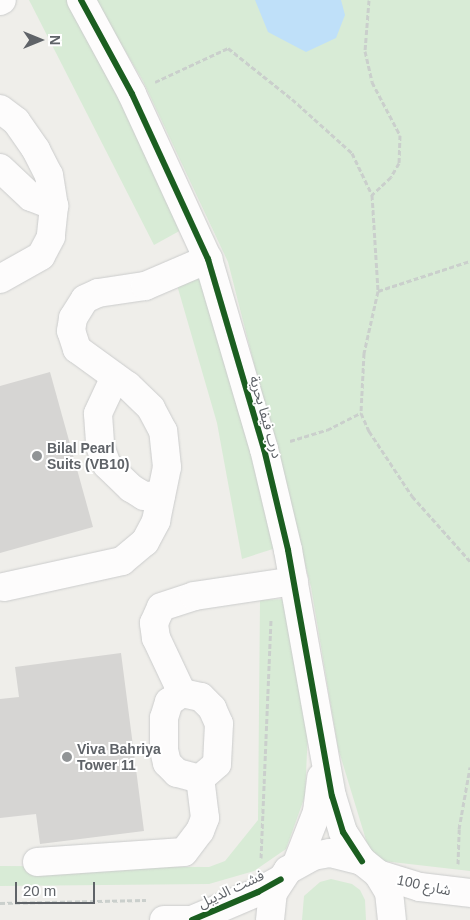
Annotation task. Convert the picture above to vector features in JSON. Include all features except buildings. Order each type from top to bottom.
[{"type":"street","name":"درب فيفا بحرية","points":[[81,0],[132,94],[208,259],[264,449],[281,582],[323,751],[332,796],[343,832],[389,892],[392,920]]},
{"type":"street","points":[[0,109],[16,121],[36,150],[49,175],[54,206],[51,237],[41,256],[0,279]]},
{"type":"street","points":[[0,168],[31,197],[54,206]]},
{"type":"street","points":[[4,587],[122,561],[145,542],[156,521],[167,467],[163,431],[151,408],[128,386],[114,378],[77,349],[71,331],[77,307],[84,299],[98,292],[145,286],[208,259]]},
{"type":"street","points":[[114,378],[98,414],[100,446],[107,465],[131,488],[144,496],[160,495]]},
{"type":"street","points":[[182,693],[156,638],[154,623],[161,607],[194,596],[281,582]]},
{"type":"street","points":[[182,693],[201,697],[212,708],[219,724],[217,764],[200,779],[176,773],[167,763],[164,750],[164,718],[169,702],[182,693]]},
{"type":"street","name":"درب فيفا بحرية","points":[[270,920],[273,893],[289,871],[317,812],[323,751]]},
{"type":"street","points":[[36,862],[184,852],[200,831],[205,818],[200,779]]},
{"type":"street","name":"شارع 100","points":[[289,871],[330,853],[420,887],[463,892]]},
{"type":"street","name":"فشت الديبل","points":[[158,910],[192,920],[258,892],[289,871]]},
{"type":"path","points":[[369,0],[365,51],[372,82],[400,135],[399,163],[391,177],[372,195]]},
{"type":"path","points":[[132,94],[192,62],[228,48],[292,99],[352,153],[372,195],[378,291],[364,353],[361,413],[369,431],[412,496],[470,561]]},
{"type":"path","points":[[378,291],[470,261]]},
{"type":"path","points":[[264,449],[327,430],[361,413]]},
{"type":"path","points":[[257,863],[262,856],[272,609],[281,582]]},
{"type":"path","points":[[463,892],[459,830],[470,767]]},
{"type":"path","points":[[0,902],[158,910]]},
{"type":"green space","points":[[29,0],[69,0],[183,229],[154,245]]},
{"type":"green space","points":[[95,0],[470,0],[470,871],[383,861],[370,853],[338,748],[311,587],[228,262],[143,81]]},
{"type":"green space","points":[[206,273],[276,548],[242,559],[217,423],[177,285]]},
{"type":"green space","points":[[289,599],[308,730],[305,796],[286,849],[254,871],[209,884],[0,886],[0,866],[209,867],[225,861],[258,820],[260,600]]},
{"type":"green space","points":[[331,879],[352,884],[360,890],[365,900],[366,920],[302,920],[304,896],[320,882]]},
{"type":"water","points":[[255,0],[341,0],[345,15],[336,38],[306,52],[268,32]]},
{"type":"cycle path","points":[[81,0],[132,94],[208,259],[264,449],[288,550],[332,796],[343,832],[362,861]]},
{"type":"cycle path","points":[[192,920],[258,892],[281,879]]},
{"type":"place","name":"Bilal Pearl Suits (VB10)","points":[[37,456]]},
{"type":"place","name":"Viva Bahriya Tower 11","points":[[67,757]]}]
